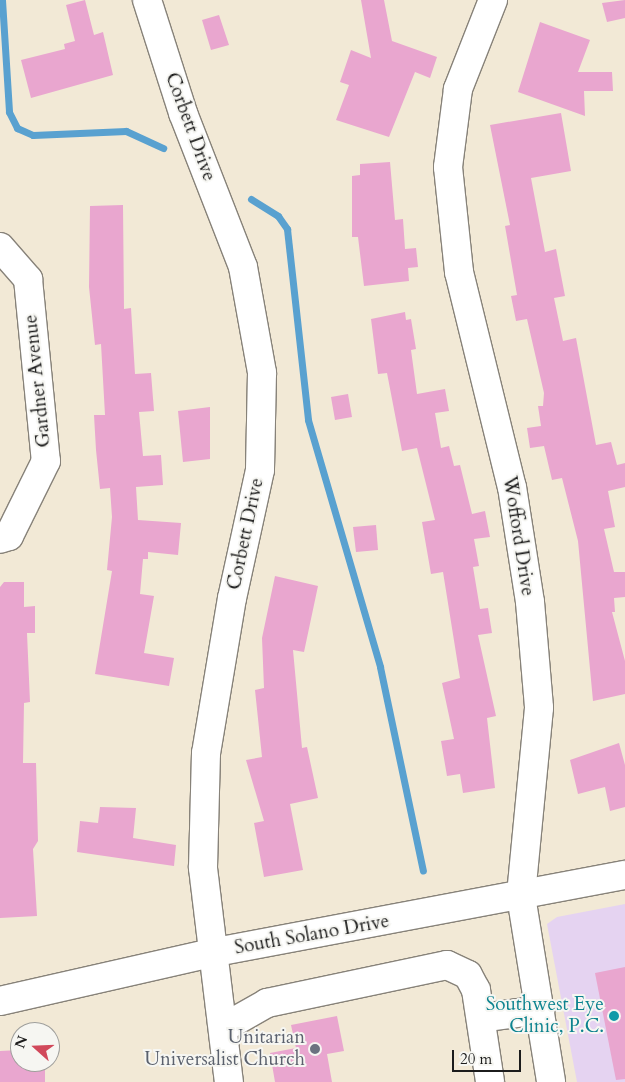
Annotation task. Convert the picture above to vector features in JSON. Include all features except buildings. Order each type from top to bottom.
[{"type":"street","name":"Corbett Drive","points":[[147,0],[183,113],[243,267],[262,374],[260,470],[232,598],[206,753],[203,868],[211,953],[223,1028],[229,1082]]},
{"type":"street","name":"Wofford Drive","points":[[493,0],[458,89],[448,167],[458,272],[512,487],[530,602],[539,708],[521,896],[551,1082]]},
{"type":"street","name":"Gardner Avenue","points":[[0,247],[28,279],[46,462],[10,536],[0,539]]},
{"type":"street","name":"South Solano Drive","points":[[0,1001],[211,953],[625,875]]},
{"type":"street","points":[[223,1028],[267,1003],[447,966],[468,975],[480,1018],[490,1082]]},
{"type":"street","points":[[480,1018],[540,1010]]},
{"type":"shaded area","points":[[625,904],[625,1082],[577,1082],[547,924],[557,917]]},
{"type":"waterway","points":[[2,0],[9,112],[17,128],[33,135],[126,131],[163,148]]},
{"type":"waterway","points":[[251,199],[278,216],[287,229],[308,420],[380,667],[423,871]]},
{"type":"place","name":"Southwest Eye Clinic, P.C.","points":[[614,1016]]},
{"type":"place","name":"Unitarian Universalist Church","points":[[315,1049]]}]
